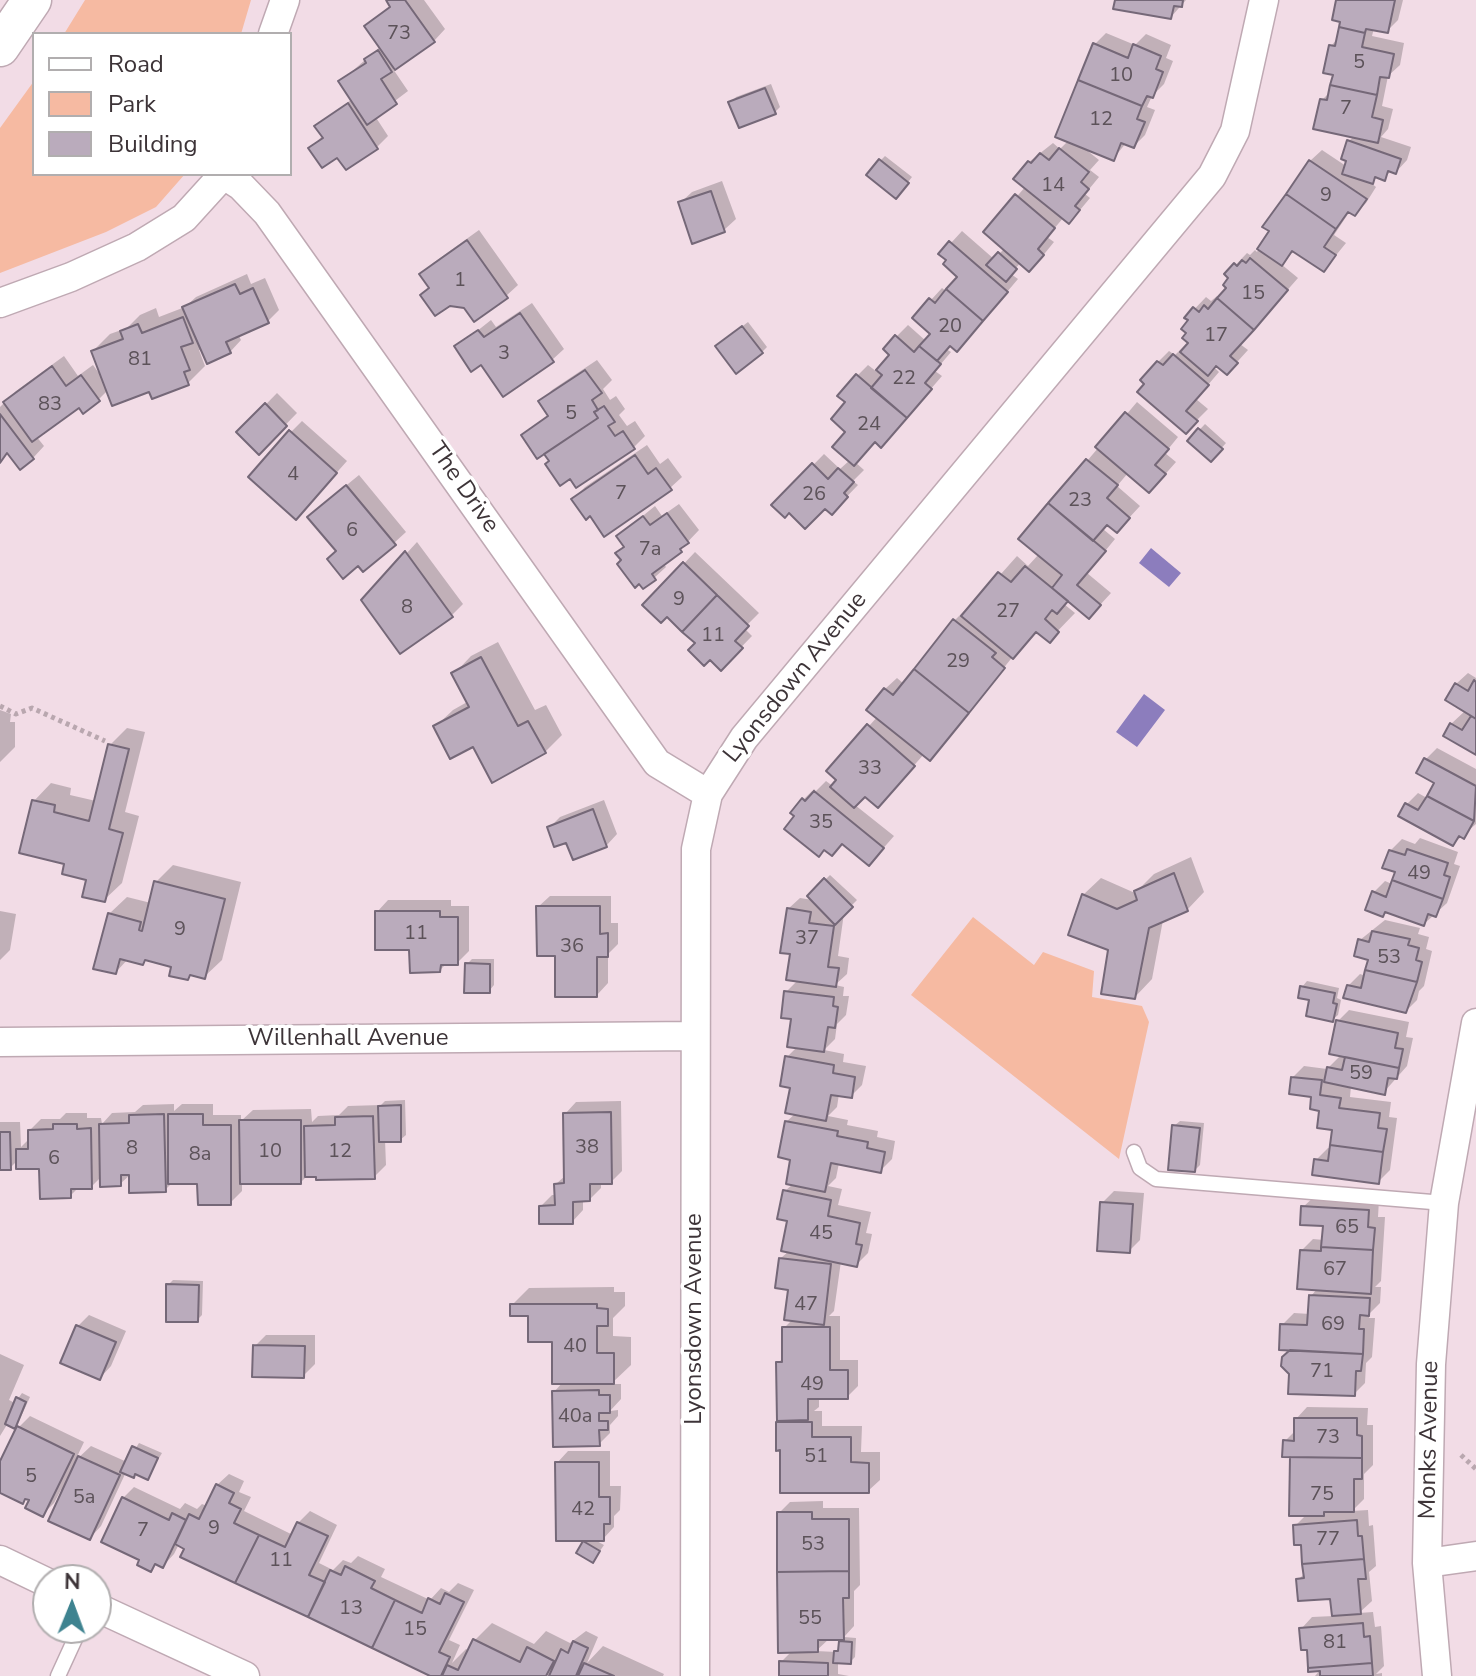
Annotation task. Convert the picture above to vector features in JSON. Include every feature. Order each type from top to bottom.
[{"type":"main road","points":[[0,47],[32,0]]},
{"type":"street","points":[[274,32],[285,0]]},
{"type":"street","name":"Lyonsdown Avenue","points":[[695,1676],[696,849],[708,794],[744,738],[1212,176],[1235,131],[1264,0]]},
{"type":"street","points":[[0,303],[71,277],[137,247],[184,218],[222,176]]},
{"type":"street","name":"The Drive","points":[[227,176],[267,213],[657,763],[708,794]]},
{"type":"street","name":"Monks Avenue","points":[[1437,1676],[1427,1563],[1431,1364],[1444,1203],[1476,1023]]},
{"type":"street","name":"Willenhall Avenue","points":[[0,1042],[695,1036]]},
{"type":"street","points":[[1427,1563],[1476,1556]]},
{"type":"street","points":[[0,1560],[32,1575]]},
{"type":"street","points":[[112,1614],[245,1676]]},
{"type":"lane","points":[[1134,1152],[1140,1168],[1156,1179],[1444,1203]]},
{"type":"lane","points":[[58,1676],[73,1644]]},
{"type":"path","points":[[0,706],[16,714],[32,708],[105,741]]},
{"type":"green space","points":[[85,0],[251,0],[242,32],[65,32]]},
{"type":"green space","points":[[32,84],[32,176],[183,176],[156,207],[106,232],[0,273],[0,128]]},
{"type":"green space","points":[[973,917],[1034,965],[1043,952],[1094,971],[1092,997],[1142,1006],[1149,1022],[1119,1159],[911,995]]},
{"type":"shaded area","points":[[1151,548],[1181,573],[1169,587],[1139,563]]},
{"type":"shaded area","points":[[1144,694],[1165,710],[1137,747],[1116,732]]},
{"type":"building","points":[[386,0],[405,0],[435,42],[395,70],[364,26],[390,7]]},
{"type":"building","points":[[1115,0],[1183,0],[1182,7],[1174,6],[1171,19],[1113,9]]},
{"type":"building","points":[[1336,0],[1395,0],[1388,33],[1366,29],[1365,33],[1339,27],[1340,22],[1332,20]]},
{"type":"building","points":[[1339,27],[1365,33],[1362,47],[1394,54],[1389,78],[1380,77],[1377,95],[1330,85],[1333,75],[1323,73],[1329,45],[1335,46]]},
{"type":"building","points":[[1093,43],[1128,58],[1133,44],[1161,56],[1156,69],[1163,72],[1153,98],[1147,96],[1142,106],[1078,80]]},
{"type":"building","points":[[378,50],[392,72],[381,79],[397,104],[367,125],[338,81],[366,63],[364,59]]},
{"type":"building","points":[[1078,80],[1142,106],[1137,119],[1145,122],[1134,148],[1121,143],[1114,161],[1055,137]]},
{"type":"building","points":[[1330,85],[1377,95],[1372,117],[1383,120],[1378,143],[1313,129],[1320,99],[1327,100]]},
{"type":"building","points":[[765,88],[776,114],[739,128],[728,102]]},
{"type":"building","points":[[348,103],[378,149],[346,170],[337,158],[322,168],[308,148],[323,138],[314,126]]},
{"type":"building","points":[[1347,140],[1401,159],[1396,174],[1388,171],[1385,181],[1375,177],[1373,184],[1342,174],[1346,161],[1341,159]]},
{"type":"building","points":[[1059,148],[1089,172],[1081,182],[1089,189],[1075,206],[1080,210],[1069,224],[1013,179],[1028,161],[1031,163],[1040,153],[1049,160]]},
{"type":"building","points":[[879,159],[909,183],[896,199],[866,175]]},
{"type":"building","points":[[1309,160],[1367,199],[1355,216],[1348,212],[1336,229],[1286,194]]},
{"type":"building","points":[[711,191],[725,232],[692,244],[678,202]]},
{"type":"building","points":[[1015,194],[1055,228],[1038,249],[1044,255],[1029,272],[983,232]]},
{"type":"building","points":[[1286,194],[1336,229],[1324,247],[1336,255],[1324,272],[1292,251],[1282,266],[1257,249],[1269,231],[1262,227]]},
{"type":"building","points":[[467,240],[508,298],[474,322],[464,308],[450,306],[435,316],[420,295],[429,288],[419,274]]},
{"type":"building","points":[[949,241],[1008,292],[983,321],[946,289],[957,277],[943,264],[946,260],[938,254]]},
{"type":"building","points":[[998,252],[1017,269],[1006,282],[986,265]]},
{"type":"building","points":[[1250,258],[1288,290],[1254,330],[1217,298],[1226,288],[1223,285],[1228,278],[1224,274],[1234,263],[1237,266],[1242,260],[1246,263]]},
{"type":"building","points":[[235,284],[240,294],[253,288],[269,323],[226,342],[231,353],[207,364],[182,307]]},
{"type":"building","points":[[946,289],[983,321],[957,352],[950,346],[937,361],[919,346],[930,334],[912,318],[929,298],[935,303]]},
{"type":"building","points":[[1217,298],[1254,330],[1230,356],[1238,363],[1227,375],[1216,366],[1208,376],[1180,352],[1188,343],[1182,338],[1186,333],[1181,329],[1188,320],[1184,318],[1193,307],[1199,312],[1204,305],[1208,309]]},
{"type":"building","points":[[520,313],[554,362],[503,397],[481,365],[471,372],[454,346],[478,330],[484,337]]},
{"type":"building","points":[[183,317],[193,343],[181,347],[190,370],[184,372],[189,385],[152,399],[149,392],[112,406],[91,351],[123,339],[120,331],[138,324],[142,333]]},
{"type":"building","points":[[742,326],[763,353],[736,374],[715,346]]},
{"type":"building","points":[[895,335],[914,352],[919,346],[941,364],[925,383],[932,389],[907,418],[871,388],[882,375],[876,370],[889,355],[883,349]]},
{"type":"building","points":[[1173,354],[1209,385],[1186,411],[1198,421],[1186,434],[1137,392],[1144,384],[1140,380],[1157,361],[1163,365]]},
{"type":"building","points":[[52,366],[66,386],[81,375],[100,401],[83,414],[79,408],[32,442],[3,402]]},
{"type":"building","points":[[585,370],[602,393],[592,400],[598,410],[594,412],[598,418],[537,459],[521,435],[548,416],[538,401]]},
{"type":"building","points":[[856,374],[907,418],[881,448],[875,442],[854,466],[832,447],[845,432],[831,419],[845,402],[837,396]]},
{"type":"building","points":[[265,403],[287,426],[259,455],[236,432]]},
{"type":"building","points":[[604,406],[615,422],[608,426],[615,436],[623,431],[635,449],[576,488],[570,479],[560,486],[545,464],[549,461],[544,454],[598,418],[594,412]]},
{"type":"building","points":[[1125,412],[1169,449],[1155,465],[1166,474],[1149,493],[1095,447]]},
{"type":"building","points":[[0,414],[34,459],[20,470],[7,453],[0,463]]},
{"type":"building","points":[[1198,428],[1223,449],[1211,462],[1187,441]]},
{"type":"building","points":[[289,430],[337,473],[296,520],[248,477]]},
{"type":"building","points":[[635,455],[648,474],[656,468],[672,490],[604,537],[590,516],[586,520],[571,499]]},
{"type":"building","points":[[1086,459],[1118,485],[1107,498],[1130,518],[1117,533],[1107,525],[1093,541],[1048,503]]},
{"type":"building","points":[[812,463],[828,479],[838,468],[854,482],[844,493],[848,497],[832,515],[825,509],[805,529],[789,513],[785,518],[771,505]]},
{"type":"building","points":[[346,485],[396,545],[363,572],[358,566],[343,579],[327,559],[336,551],[307,517]]},
{"type":"building","points":[[1048,503],[1106,551],[1077,585],[1101,605],[1089,619],[1052,588],[1062,575],[1018,539]]},
{"type":"building","points":[[667,513],[689,543],[680,549],[682,552],[652,574],[656,580],[643,589],[639,584],[635,588],[617,564],[621,560],[615,553],[624,547],[616,536],[643,516],[650,525]]},
{"type":"building","points":[[405,551],[453,617],[400,654],[361,600]]},
{"type":"building","points":[[683,562],[717,595],[682,632],[667,617],[661,623],[642,605]]},
{"type":"building","points":[[1025,566],[1068,601],[1057,614],[1052,610],[1045,619],[1059,632],[1050,643],[1036,632],[1013,659],[961,616],[998,572],[1011,582]]},
{"type":"building","points":[[717,595],[749,626],[735,641],[743,648],[721,671],[710,660],[704,666],[688,650],[695,643],[682,632]]},
{"type":"building","points":[[953,619],[996,653],[992,657],[1005,668],[969,713],[914,669]]},
{"type":"building","points":[[481,657],[518,726],[528,721],[546,753],[492,783],[473,747],[450,759],[433,726],[469,707],[451,673]]},
{"type":"building","points":[[914,669],[969,713],[930,761],[866,710],[884,688],[893,695]]},
{"type":"building","points":[[1474,680],[1476,719],[1445,700],[1455,683],[1468,691]]},
{"type":"building","points":[[1471,716],[1476,719],[1476,755],[1443,736],[1450,723],[1462,730]]},
{"type":"building","points":[[867,724],[915,766],[878,808],[865,797],[854,808],[830,787],[836,780],[826,771]]},
{"type":"building","points":[[108,744],[129,749],[109,829],[123,833],[105,902],[82,897],[86,880],[62,874],[64,864],[19,853],[32,800],[55,805],[54,812],[89,821]]},
{"type":"building","points":[[1424,758],[1476,786],[1474,821],[1427,796],[1434,783],[1416,773]]},
{"type":"building","points":[[814,791],[884,848],[869,866],[842,844],[832,856],[824,850],[819,857],[784,829],[794,816],[790,813],[802,798],[805,801]]},
{"type":"building","points":[[1427,796],[1474,821],[1464,839],[1459,836],[1453,846],[1398,816],[1405,803],[1418,810]]},
{"type":"building","points":[[593,809],[607,847],[573,860],[566,843],[554,847],[547,827]]},
{"type":"building","points":[[1407,849],[1448,863],[1444,875],[1450,877],[1443,899],[1392,880],[1395,872],[1382,868],[1389,850],[1405,855]]},
{"type":"building","points":[[1174,873],[1188,911],[1149,928],[1135,999],[1101,994],[1108,950],[1068,935],[1082,894],[1117,909],[1137,900],[1134,891]]},
{"type":"building","points":[[824,878],[853,907],[835,925],[807,896]]},
{"type":"building","points":[[1392,880],[1443,899],[1436,917],[1428,914],[1424,926],[1385,912],[1383,917],[1365,910],[1372,891],[1386,897]]},
{"type":"building","points":[[154,881],[225,899],[205,979],[190,975],[188,980],[169,976],[171,967],[145,960],[143,965],[120,959],[116,974],[93,969],[108,913],[141,922],[139,930],[142,931]]},
{"type":"building","points":[[536,906],[600,906],[600,934],[608,933],[608,957],[597,957],[597,997],[555,997],[555,956],[537,956]]},
{"type":"building","points":[[787,908],[811,912],[809,923],[834,926],[828,967],[839,968],[836,987],[786,980],[790,954],[780,953]]},
{"type":"building","points":[[375,911],[440,911],[440,917],[458,917],[458,965],[441,965],[440,972],[410,973],[409,950],[375,950]]},
{"type":"building","points":[[1372,931],[1410,939],[1408,945],[1419,948],[1416,960],[1422,962],[1417,982],[1365,970],[1368,960],[1354,956],[1358,939],[1369,942]]},
{"type":"building","points":[[465,963],[490,964],[490,993],[464,993]]},
{"type":"building","points":[[1365,970],[1417,982],[1406,1013],[1343,998],[1347,985],[1361,988]]},
{"type":"building","points":[[1300,986],[1335,993],[1333,1003],[1337,1004],[1333,1022],[1306,1016],[1309,1000],[1298,998]]},
{"type":"building","points":[[784,991],[834,997],[833,1006],[838,1007],[835,1028],[828,1027],[824,1052],[787,1047],[791,1019],[781,1018]]},
{"type":"building","points":[[1336,1020],[1398,1033],[1395,1048],[1403,1049],[1399,1068],[1329,1054]]},
{"type":"building","points":[[785,1056],[834,1065],[833,1073],[855,1077],[852,1098],[831,1095],[826,1121],[785,1113],[790,1088],[780,1086]]},
{"type":"building","points":[[1345,1057],[1399,1068],[1397,1079],[1388,1078],[1385,1095],[1324,1082],[1327,1067],[1342,1070]]},
{"type":"building","points":[[1291,1077],[1322,1080],[1320,1095],[1341,1098],[1339,1108],[1380,1113],[1378,1128],[1387,1129],[1383,1152],[1330,1145],[1332,1130],[1317,1128],[1319,1111],[1310,1109],[1311,1097],[1289,1094]]},
{"type":"building","points":[[401,1105],[401,1142],[379,1142],[378,1106]]},
{"type":"building","points":[[611,1112],[612,1184],[590,1184],[590,1201],[573,1202],[573,1224],[539,1224],[539,1206],[555,1205],[554,1184],[564,1183],[563,1113]]},
{"type":"building","points":[[164,1114],[166,1192],[129,1193],[129,1175],[121,1175],[121,1186],[100,1187],[99,1124],[129,1123],[129,1115]]},
{"type":"building","points":[[168,1114],[203,1114],[203,1125],[231,1125],[231,1205],[198,1205],[197,1184],[168,1184]]},
{"type":"building","points":[[373,1116],[375,1179],[316,1180],[316,1177],[305,1177],[304,1126],[335,1125],[335,1117]]},
{"type":"building","points":[[239,1120],[301,1120],[301,1184],[240,1184]]},
{"type":"building","points":[[785,1121],[838,1131],[837,1136],[868,1142],[867,1148],[885,1152],[881,1173],[831,1163],[825,1192],[786,1184],[790,1160],[778,1157]]},
{"type":"building","points":[[53,1124],[77,1124],[77,1129],[91,1128],[92,1189],[71,1189],[71,1198],[40,1199],[39,1169],[16,1169],[16,1149],[28,1149],[28,1130],[53,1129]]},
{"type":"building","points":[[1172,1125],[1200,1128],[1195,1172],[1168,1170]]},
{"type":"building","points":[[0,1132],[10,1132],[11,1170],[0,1170]]},
{"type":"building","points":[[1330,1145],[1383,1152],[1379,1184],[1312,1175],[1314,1159],[1328,1161]]},
{"type":"building","points":[[783,1190],[831,1200],[828,1216],[860,1223],[856,1244],[862,1245],[857,1267],[781,1251],[787,1221],[777,1219]]},
{"type":"building","points":[[1100,1202],[1133,1204],[1130,1253],[1097,1251]]},
{"type":"building","points":[[1301,1206],[1369,1210],[1368,1227],[1375,1228],[1373,1250],[1321,1247],[1323,1226],[1300,1225]]},
{"type":"building","points":[[1321,1247],[1373,1250],[1371,1294],[1297,1289],[1300,1250],[1321,1251]]},
{"type":"building","points":[[779,1258],[831,1264],[824,1325],[784,1320],[788,1290],[775,1288]]},
{"type":"building","points":[[166,1284],[199,1285],[198,1322],[166,1322]]},
{"type":"building","points":[[1309,1295],[1370,1298],[1369,1316],[1360,1315],[1359,1329],[1364,1329],[1363,1354],[1279,1350],[1280,1324],[1307,1325]]},
{"type":"building","points":[[510,1304],[597,1304],[597,1308],[608,1309],[608,1326],[597,1326],[597,1353],[614,1353],[614,1384],[552,1384],[552,1342],[528,1342],[528,1316],[510,1316]]},
{"type":"building","points":[[76,1325],[116,1342],[100,1380],[60,1363]]},
{"type":"building","points":[[782,1327],[830,1327],[830,1370],[848,1370],[848,1399],[808,1399],[808,1420],[777,1421],[776,1362],[782,1362]]},
{"type":"building","points":[[253,1345],[305,1346],[304,1378],[252,1377]]},
{"type":"building","points":[[1290,1350],[1363,1354],[1361,1371],[1356,1371],[1355,1396],[1288,1394],[1289,1374],[1281,1366],[1282,1357]]},
{"type":"building","points":[[599,1390],[599,1395],[610,1395],[610,1413],[599,1413],[599,1421],[608,1421],[608,1430],[599,1430],[600,1446],[553,1447],[552,1391]]},
{"type":"building","points":[[16,1397],[26,1402],[15,1429],[5,1424]]},
{"type":"building","points":[[1294,1418],[1357,1418],[1357,1435],[1362,1436],[1362,1458],[1282,1457],[1283,1440],[1294,1441]]},
{"type":"building","points":[[776,1422],[812,1422],[812,1437],[851,1437],[851,1462],[869,1463],[869,1493],[780,1493],[780,1450],[776,1451]]},
{"type":"building","points":[[17,1426],[74,1454],[43,1517],[25,1508],[29,1500],[25,1499],[23,1504],[0,1493],[0,1461]]},
{"type":"building","points":[[132,1446],[158,1458],[148,1480],[120,1472]]},
{"type":"building","points":[[78,1456],[120,1475],[90,1540],[48,1521]]},
{"type":"building","points":[[1290,1457],[1362,1458],[1362,1479],[1354,1479],[1354,1512],[1289,1516]]},
{"type":"building","points":[[555,1462],[599,1462],[599,1497],[610,1497],[610,1524],[604,1524],[604,1541],[556,1541]]},
{"type":"building","points":[[216,1484],[234,1493],[229,1503],[241,1509],[234,1523],[259,1535],[235,1583],[180,1557],[184,1549],[175,1544],[189,1514],[199,1519]]},
{"type":"building","points":[[122,1497],[169,1520],[172,1513],[186,1520],[163,1568],[155,1564],[151,1572],[137,1565],[139,1560],[101,1542]]},
{"type":"building","points":[[777,1512],[812,1512],[812,1519],[849,1519],[849,1571],[777,1572]]},
{"type":"building","points":[[1357,1520],[1364,1559],[1302,1564],[1301,1545],[1294,1545],[1293,1525]]},
{"type":"building","points":[[297,1522],[328,1536],[309,1575],[325,1582],[308,1617],[235,1583],[259,1535],[285,1547]]},
{"type":"building","points":[[583,1541],[600,1551],[593,1563],[576,1553]]},
{"type":"building","points":[[1364,1559],[1366,1579],[1358,1579],[1361,1614],[1332,1616],[1330,1599],[1298,1601],[1296,1579],[1304,1578],[1302,1564]]},
{"type":"building","points":[[345,1566],[375,1581],[371,1588],[395,1600],[372,1648],[308,1617],[330,1570],[341,1575]]},
{"type":"building","points":[[849,1571],[849,1598],[843,1598],[844,1640],[818,1640],[818,1652],[778,1653],[777,1572]]},
{"type":"building","points":[[445,1593],[464,1602],[439,1652],[450,1657],[441,1676],[430,1676],[372,1648],[395,1600],[422,1613],[428,1598],[440,1604]]},
{"type":"building","points":[[1363,1623],[1364,1637],[1370,1636],[1372,1663],[1308,1668],[1307,1650],[1301,1650],[1299,1628]]},
{"type":"building","points":[[473,1639],[520,1662],[527,1647],[554,1661],[546,1676],[442,1676],[447,1665],[458,1670]]},
{"type":"building","points":[[573,1641],[588,1648],[576,1676],[549,1676],[561,1649],[568,1653]]},
{"type":"building","points":[[839,1641],[852,1642],[851,1664],[833,1663]]},
{"type":"building","points":[[779,1661],[828,1663],[828,1676],[779,1676]]},
{"type":"building","points":[[584,1663],[614,1676],[578,1676]]},
{"type":"building","points":[[1372,1663],[1373,1676],[1320,1676],[1320,1671],[1308,1672],[1308,1668]]}]
